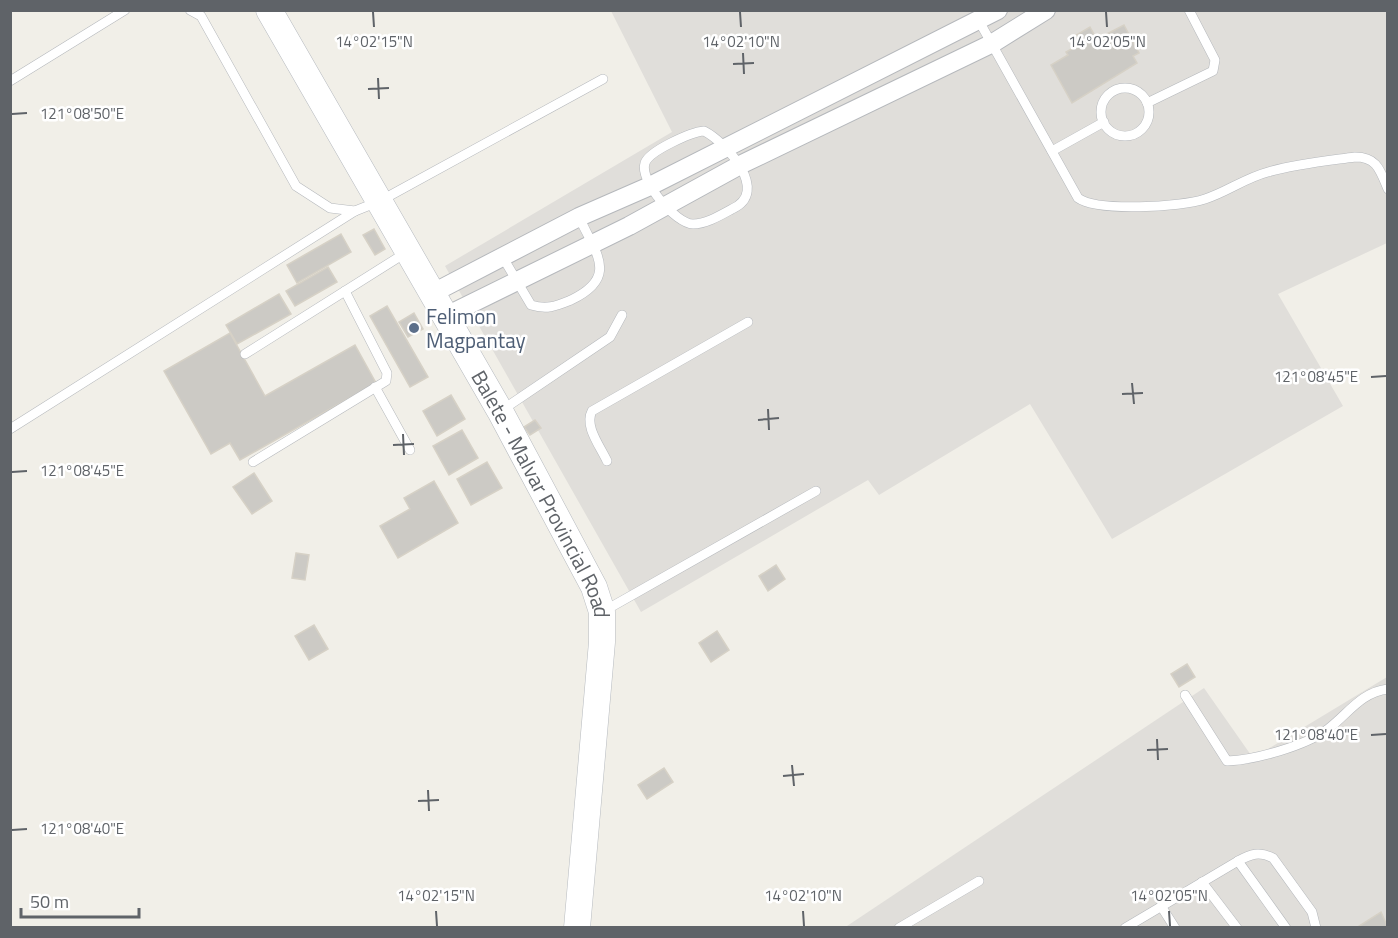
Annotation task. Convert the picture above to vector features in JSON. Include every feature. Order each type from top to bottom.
[{"type":"main road","name":"Balete - Malvar Provincial Road","points":[[269,10],[500,411],[594,586],[602,612],[602,642],[577,927]]},
{"type":"street","points":[[431,294],[579,217],[650,186],[998,10]]},
{"type":"street","points":[[444,317],[667,206],[741,165],[993,43],[1046,10]]},
{"type":"lane","points":[[10,81],[125,10]]},
{"type":"lane","points":[[190,10],[201,16],[296,186],[330,208],[355,211]]},
{"type":"lane","points":[[1147,103],[1213,71],[1215,60],[1189,10]]},
{"type":"lane","points":[[979,21],[1078,198],[1086,204],[1105,207],[1202,200],[1252,176],[1354,157],[1367,157],[1377,163],[1388,189]]},
{"type":"lane","points":[[10,429],[355,211],[380,201],[603,79]]},
{"type":"lane","points":[[1134,90],[1147,103],[1148,121],[1135,134],[1117,135],[1104,122],[1103,104],[1116,91],[1134,90]]},
{"type":"lane","points":[[1052,152],[1104,122]]},
{"type":"lane","points":[[704,131],[726,146],[741,165],[747,185],[743,201],[736,208],[693,224],[676,218],[650,186],[644,173],[649,156],[694,132],[704,131]]},
{"type":"lane","points":[[502,256],[531,305],[541,309],[552,308],[590,291],[596,284],[601,267],[579,217]]},
{"type":"lane","points":[[245,354],[407,252]]},
{"type":"lane","points":[[253,462],[386,381],[387,373],[345,291]]},
{"type":"lane","points":[[500,411],[610,337],[622,315]]},
{"type":"lane","points":[[607,461],[590,426],[588,417],[592,411],[748,322]]},
{"type":"lane","points":[[375,387],[410,450]]},
{"type":"lane","points":[[602,612],[816,491]]},
{"type":"lane","points":[[1185,695],[1227,761],[1308,742],[1328,729],[1361,699],[1375,690],[1388,689]]},
{"type":"lane","points":[[1129,926],[1238,861],[1252,854],[1264,854],[1273,858],[1312,912],[1316,927]]},
{"type":"lane","points":[[1238,861],[1286,927]]},
{"type":"lane","points":[[899,927],[979,881]]},
{"type":"lane","points":[[1202,882],[1237,927]]},
{"type":"lane","points":[[1161,906],[1175,927]]},
{"type":"shaded area","points":[[611,11],[1387,11],[1387,243],[1278,294],[1343,406],[1112,539],[1030,404],[879,495],[868,480],[641,612],[445,266],[672,132]]},
{"type":"shaded area","points":[[1387,677],[1387,927],[844,928],[1204,688],[1253,758]]},
{"type":"building","points":[[1124,25],[1139,53],[1133,56],[1137,63],[1072,103],[1051,65],[1068,55],[1066,52],[1095,36],[1099,34],[1101,37]]},
{"type":"building","points":[[1090,27],[1095,36],[1077,46],[1073,37]]},
{"type":"building","points":[[374,229],[385,249],[375,255],[363,235]]},
{"type":"building","points":[[341,234],[351,252],[297,283],[287,265]]},
{"type":"building","points":[[328,267],[337,282],[295,306],[286,291]]},
{"type":"building","points":[[279,294],[291,314],[237,344],[226,325]]},
{"type":"building","points":[[387,306],[428,377],[410,387],[370,316]]},
{"type":"building","points":[[414,313],[423,329],[408,337],[399,322]]},
{"type":"building","points":[[230,333],[265,396],[355,345],[376,383],[240,460],[230,443],[211,454],[164,371]]},
{"type":"building","points":[[451,395],[465,419],[437,436],[423,411]]},
{"type":"building","points":[[535,420],[541,428],[530,435],[524,427]]},
{"type":"building","points":[[462,430],[478,458],[449,475],[433,446]]},
{"type":"building","points":[[487,462],[502,488],[471,505],[457,479]]},
{"type":"building","points":[[254,473],[272,501],[252,514],[233,487]]},
{"type":"building","points":[[434,481],[458,523],[398,558],[380,526],[410,509],[404,498]]},
{"type":"building","points":[[296,553],[309,555],[305,580],[292,578]]},
{"type":"building","points":[[776,565],[785,579],[768,591],[759,576]]},
{"type":"building","points":[[314,625],[328,649],[309,660],[295,636]]},
{"type":"building","points":[[717,631],[729,650],[711,662],[699,643]]},
{"type":"building","points":[[1187,664],[1195,677],[1179,687],[1171,674]]},
{"type":"building","points":[[664,768],[673,782],[647,799],[638,785]]},
{"type":"building","points":[[1381,912],[1388,928],[1356,928]]},
{"type":"place","name":"Felimon Magpantay","points":[[414,328]]}]
